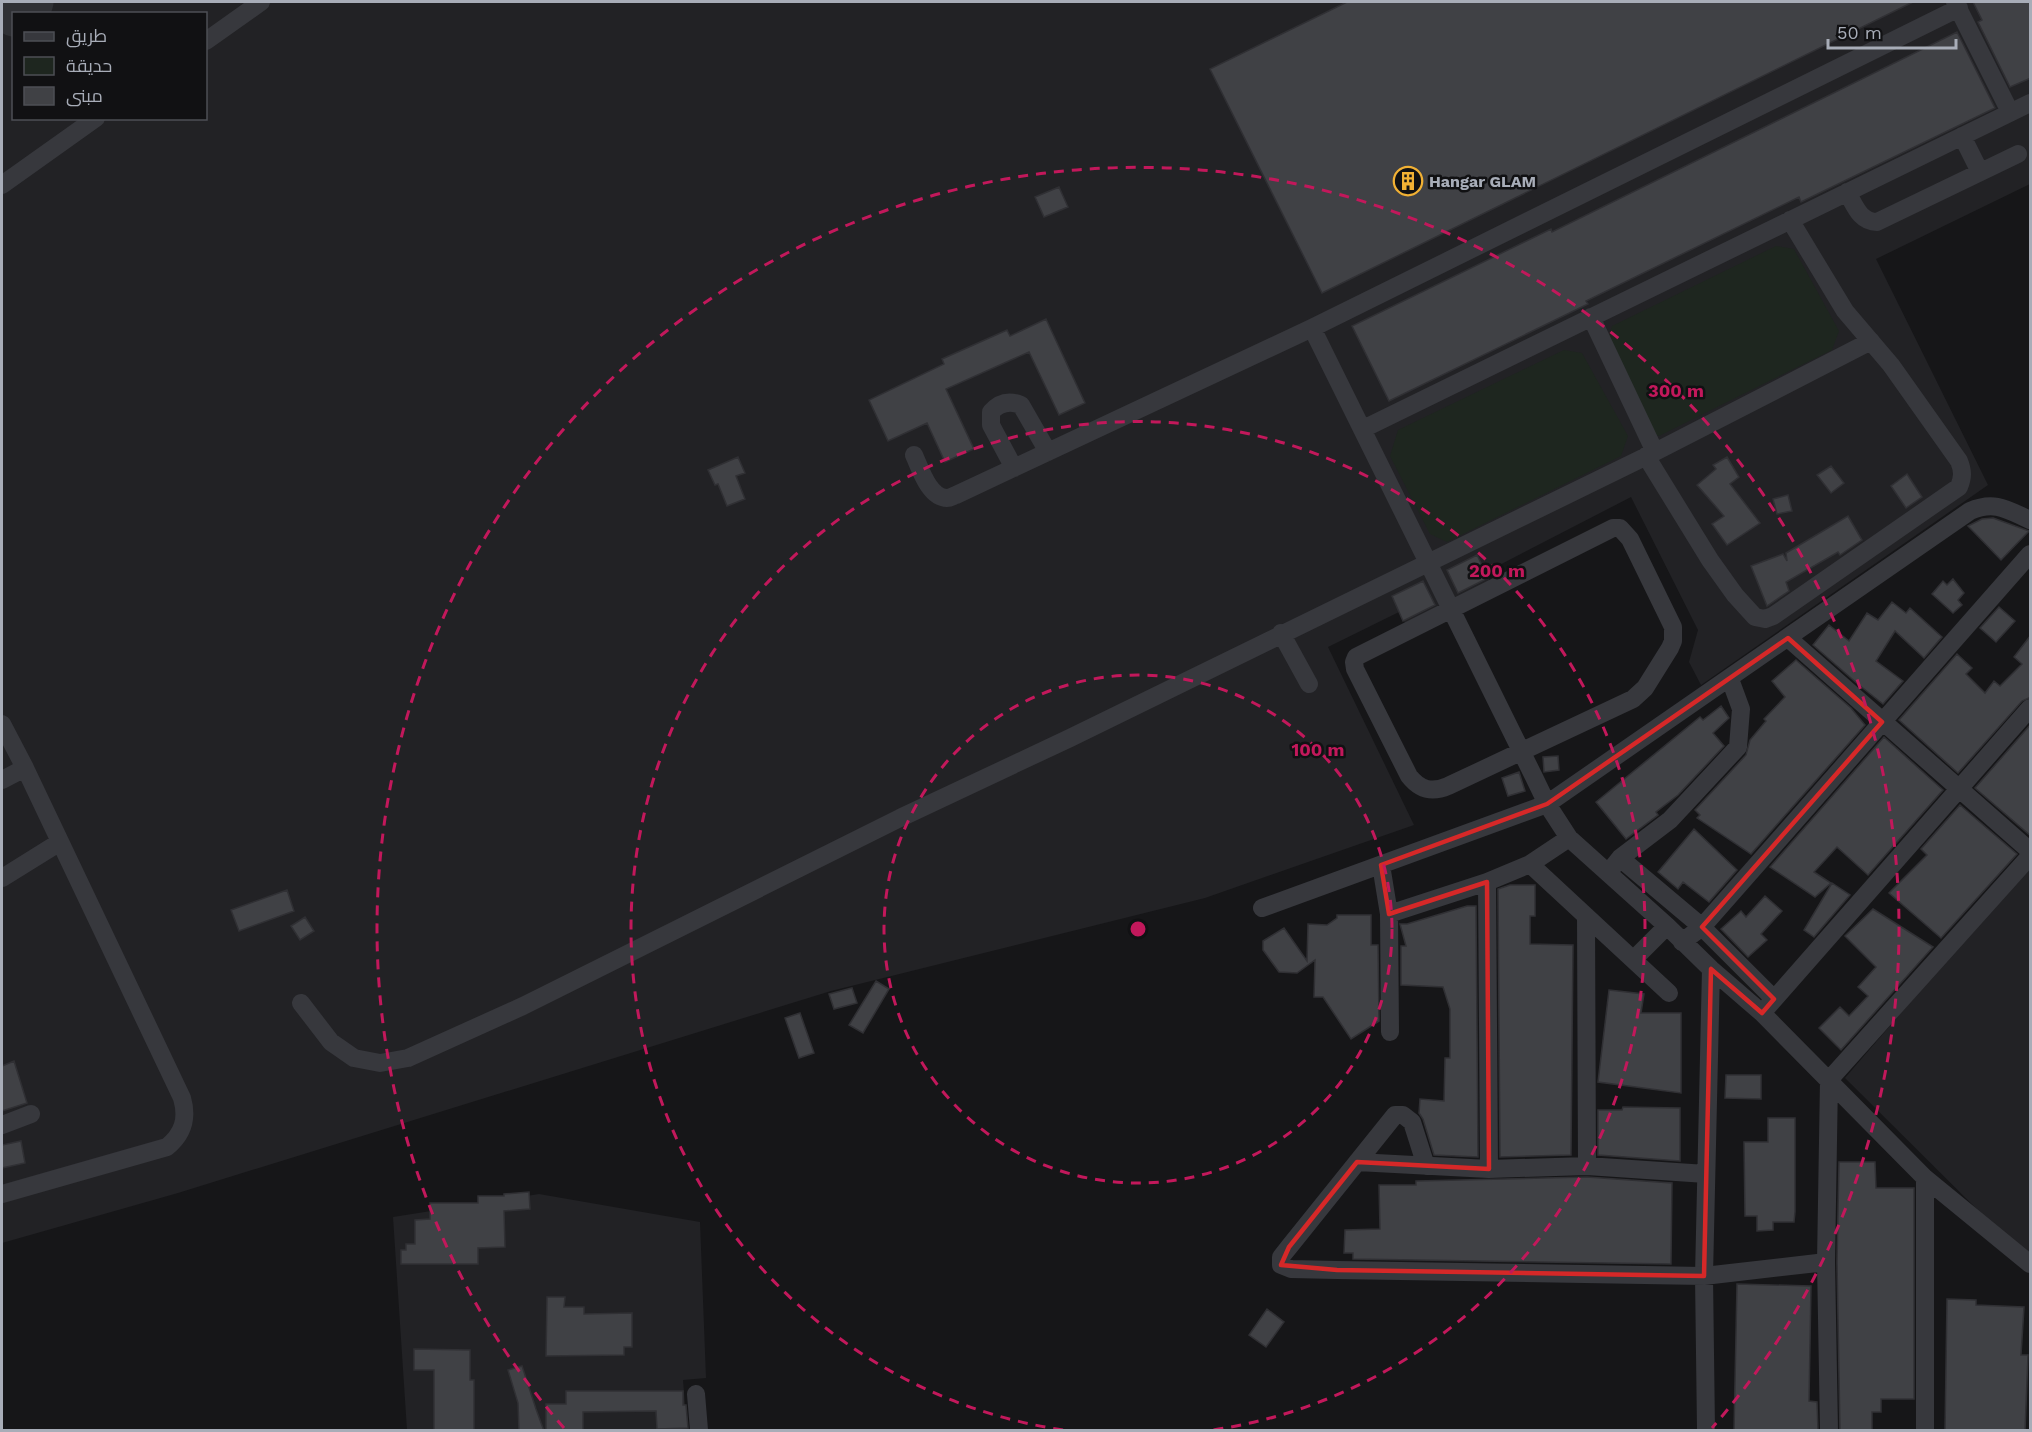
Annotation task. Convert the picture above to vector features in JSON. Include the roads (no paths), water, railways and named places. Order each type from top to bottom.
[{"type":"street","points":[[207,40],[261,2]]},
{"type":"street","points":[[914,455],[930,487],[936,495],[946,498],[1312,328],[1957,5],[2010,112]]},
{"type":"street","points":[[1363,429],[2031,103]]},
{"type":"street","points":[[2,185],[93,120]]},
{"type":"street","points":[[1962,136],[1980,172]]},
{"type":"street","points":[[1847,192],[1863,219],[1877,222],[2018,154]]},
{"type":"street","points":[[1591,317],[1650,454],[1710,560],[1755,617],[1765,619],[1773,616],[1953,493],[1959,487],[1962,479],[1959,461],[1891,365],[1845,311],[1790,220]]},
{"type":"street","points":[[1312,328],[1547,804],[1569,838],[1761,1013],[1925,1178],[2031,1264]]},
{"type":"street","points":[[301,1003],[331,1042],[354,1058],[380,1063],[408,1058],[523,1006],[869,834],[1650,454],[1871,341]]},
{"type":"street","points":[[1014,468],[989,418],[991,412],[1007,402],[1021,405],[1026,411],[1048,452]]},
{"type":"street","points":[[1262,909],[1547,804],[1970,511],[1981,506],[1998,506],[2031,520]]},
{"type":"street","points":[[1620,528],[1630,538],[1673,627],[1673,641],[1640,694],[1521,752],[1440,790],[1422,788],[1409,776],[1355,669],[1356,657],[1606,530],[1620,528]]},
{"type":"street","points":[[1682,942],[1702,927],[2031,554]]},
{"type":"street","points":[[1281,633],[1309,684]]},
{"type":"street","points":[[1788,638],[2031,851]]},
{"type":"street","points":[[1608,873],[1620,858],[1670,820],[1738,747],[1741,709],[1730,679]]},
{"type":"street","points":[[1761,1013],[2031,708]]},
{"type":"street","points":[[2,724],[182,1098],[185,1109],[182,1131],[167,1147],[2,1194]]},
{"type":"street","points":[[2,780],[25,768]]},
{"type":"street","points":[[1389,914],[1487,882],[1530,864],[1569,838]]},
{"type":"street","points":[[2,878],[60,842]]},
{"type":"street","points":[[1829,1431],[1827,1262],[1829,1080],[2031,856]]},
{"type":"street","points":[[1620,858],[1702,927],[1774,999]]},
{"type":"street","points":[[1530,864],[1669,993]]},
{"type":"street","points":[[1381,865],[1389,914],[1390,1032]]},
{"type":"street","points":[[1487,882],[1489,1169]]},
{"type":"street","points":[[1586,916],[1587,1166]]},
{"type":"street","points":[[1634,960],[1667,926]]},
{"type":"street","points":[[1706,1431],[1704,1276],[1711,969]]},
{"type":"street","points":[[2,1125],[31,1114]]},
{"type":"street","points":[[1426,1166],[1412,1122],[1403,1115],[1395,1115],[1289,1246],[1281,1257],[1281,1265],[1291,1269],[1704,1276],[1827,1262]]},
{"type":"street","points":[[1357,1162],[1489,1169],[1587,1166],[1706,1174]]},
{"type":"street","points":[[1925,1178],[1925,1431]]},
{"type":"street","points":[[696,1394],[699,1431]]},
{"type":"place","name":"Hangar GLAM","points":[[1408,181]]}]
